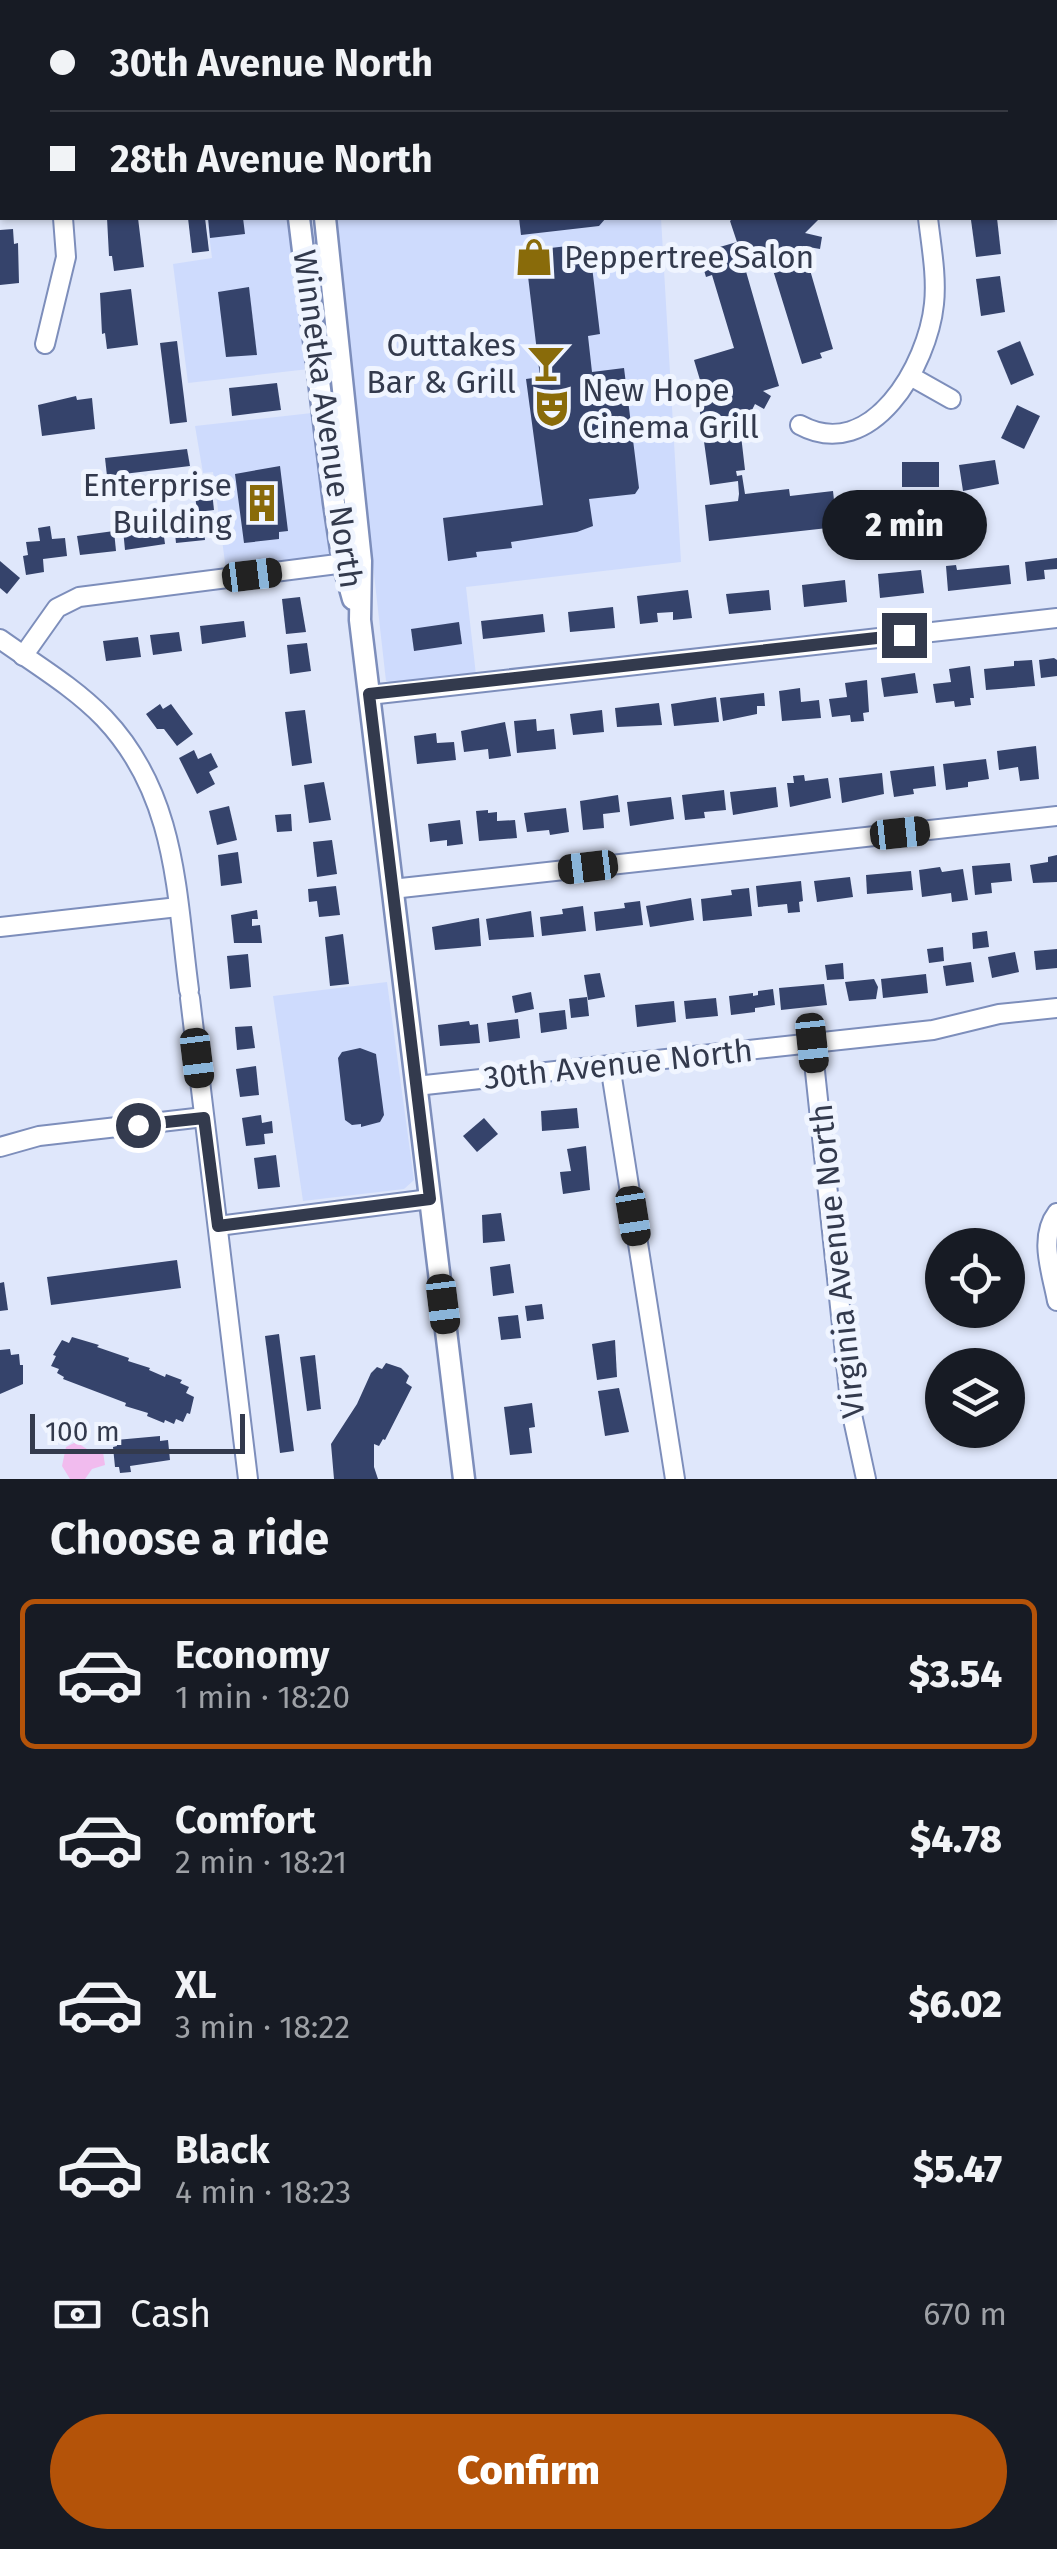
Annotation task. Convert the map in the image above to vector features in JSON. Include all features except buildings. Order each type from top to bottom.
[{"type":"main road","name":"Winnetka Avenue North","points":[[299,220],[360,620],[464,1479]]},
{"type":"main road","name":"Winnetka Avenue North","points":[[325,220],[352,562]]},
{"type":"street","points":[[44,344],[66,257],[63,220]]},
{"type":"street","points":[[800,425],[818,434],[842,434],[872,418],[912,377],[928,336],[935,302],[928,220]]},
{"type":"street","points":[[912,377],[951,399]]},
{"type":"street","points":[[23,656],[57,608],[78,597],[352,562]]},
{"type":"street","points":[[369,694],[1057,618]]},
{"type":"street","points":[[0,640],[102,716],[128,746],[164,819],[248,1479]]},
{"type":"street","points":[[392,889],[1057,816]]},
{"type":"street","points":[[0,927],[178,907]]},
{"type":"street","name":"30th Avenue North","points":[[416,1086],[954,1027],[1000,1014],[1057,1008]]},
{"type":"street","name":"Virginia Avenue North","points":[[812,1043],[851,1410],[866,1479]]},
{"type":"street","points":[[610,1065],[675,1479]]},
{"type":"street","points":[[0,1147],[39,1136],[204,1118]]},
{"type":"street","points":[[218,1226],[430,1199]]},
{"type":"street","points":[[1057,1213],[1047,1248],[1057,1301]]},
{"type":"shaded area","points":[[207,220],[290,220],[309,369],[188,383],[173,264],[212,258]]},
{"type":"shaded area","points":[[334,220],[661,220],[681,562],[466,587],[476,675],[386,681]]},
{"type":"shaded area","points":[[312,413],[333,550],[324,557],[226,570],[213,472],[203,473],[195,426]]},
{"type":"shaded area","points":[[387,982],[414,1180],[404,1189],[303,1201],[273,996]]},
{"type":"shaded area","points":[[76,1442],[90,1451],[103,1452],[105,1465],[92,1469],[85,1479],[70,1479],[62,1466],[66,1447]]},
{"type":"place","name":"Peppertree Salon","points":[[534,257]]},
{"type":"place","name":"Outtakes Bar & Grill","points":[[546,363]]},
{"type":"place","name":"New Hope Cinema Grill","points":[[552,408]]},
{"type":"place","name":"Enterprise Building","points":[[262,503]]},
{"type":"route","points":[[138,1125],[204,1118],[218,1226],[430,1199],[369,694],[904,635]]}]
